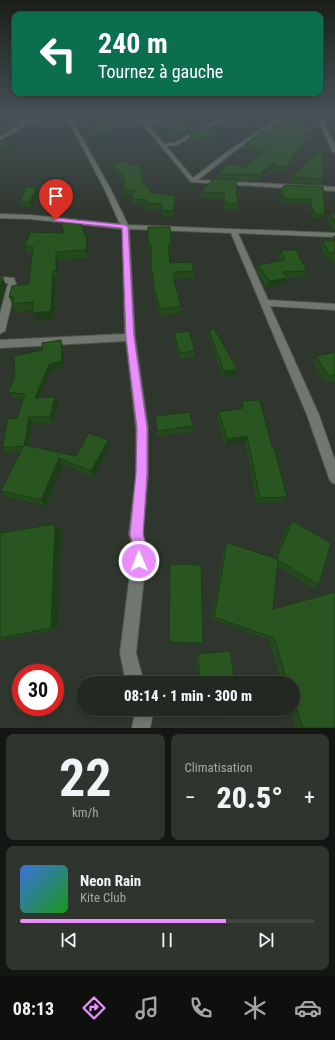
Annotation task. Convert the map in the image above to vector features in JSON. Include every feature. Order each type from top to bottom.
[{"type":"street","points":[[86,150],[107,188],[125,227],[130,337],[142,428],[142,474],[136,534],[140,549],[128,653],[133,676]]},
{"type":"street","points":[[168,150],[193,181],[335,189]]},
{"type":"street","points":[[193,181],[233,150]]},
{"type":"street","points":[[0,216],[30,217],[125,227],[335,236]]},
{"type":"street","points":[[234,232],[313,415],[335,478]]},
{"type":"street","points":[[0,280],[11,280],[12,284],[0,331]]},
{"type":"street","points":[[265,303],[334,308]]},
{"type":"street","points":[[0,344],[130,337]]},
{"type":"street","points":[[141,728],[143,716]]},
{"type":"building","points":[[265,150],[298,150],[286,167],[276,166],[275,162],[261,173],[261,175],[218,174],[228,164],[245,167]]},
{"type":"building","points":[[320,150],[322,150],[323,179],[292,177]]},
{"type":"building","points":[[126,161],[132,166],[139,164],[144,183],[152,193],[176,195],[173,211],[161,210],[162,204],[146,203],[147,200],[131,199],[135,190],[123,190],[125,180],[114,163]]},
{"type":"building","points":[[213,179],[236,180],[237,191],[235,193],[237,193],[238,204],[225,203],[224,193],[201,192]]},
{"type":"building","points":[[285,185],[323,187],[325,214],[315,214],[311,206],[311,199],[284,199],[281,189]]},
{"type":"building","points":[[26,187],[36,187],[30,202],[20,201]]},
{"type":"building","points":[[330,213],[335,213],[335,223]]},
{"type":"building","points":[[80,220],[85,236],[87,236],[86,250],[56,252],[56,271],[53,271],[51,311],[33,313],[33,302],[12,304],[14,297],[9,297],[12,286],[29,284],[33,247],[24,246],[31,232],[64,233],[61,223]]},
{"type":"building","points":[[148,227],[170,227],[171,244],[168,244],[170,263],[191,262],[194,271],[174,272],[175,277],[173,277],[181,306],[160,309],[153,283],[151,244],[148,244]]},
{"type":"building","points":[[335,236],[335,253],[329,253],[323,240],[334,241],[333,237]]},
{"type":"building","points":[[281,250],[296,250],[307,271],[283,272],[287,278],[269,281],[258,265],[285,260]]},
{"type":"building","points":[[0,277],[3,277],[0,286]]},
{"type":"building","points":[[214,328],[237,369],[224,371],[209,330]]},
{"type":"building","points":[[189,331],[195,351],[180,353],[174,333]]},
{"type":"building","points":[[61,340],[62,361],[49,364],[35,398],[55,397],[50,417],[29,417],[24,446],[2,448],[8,419],[17,418],[25,394],[8,392],[15,378],[14,356],[42,350],[42,343]]},
{"type":"building","points":[[335,352],[335,375],[329,376],[316,356]]},
{"type":"building","points":[[260,400],[287,497],[260,498],[247,436],[227,439],[219,412],[243,408],[242,401]]},
{"type":"building","points":[[190,412],[193,426],[157,431],[155,416]]},
{"type":"building","points":[[89,433],[108,440],[91,471],[59,458],[41,500],[1,491],[24,445],[76,456]]},
{"type":"building","points":[[292,521],[331,543],[319,585],[277,558]]},
{"type":"building","points":[[55,524],[51,628],[0,638],[0,533]]},
{"type":"building","points":[[227,543],[278,559],[273,609],[335,592],[335,727],[303,728],[299,716],[300,676],[286,676],[274,638],[214,617]]},
{"type":"building","points":[[170,564],[201,565],[203,643],[169,642]]},
{"type":"building","points":[[230,651],[234,676],[200,676],[198,654]]},
{"type":"building","points":[[203,716],[227,716],[203,718]]},
{"type":"route","points":[[56,220],[125,227],[130,337],[142,428],[142,474],[136,534],[140,549],[139,561]]}]
